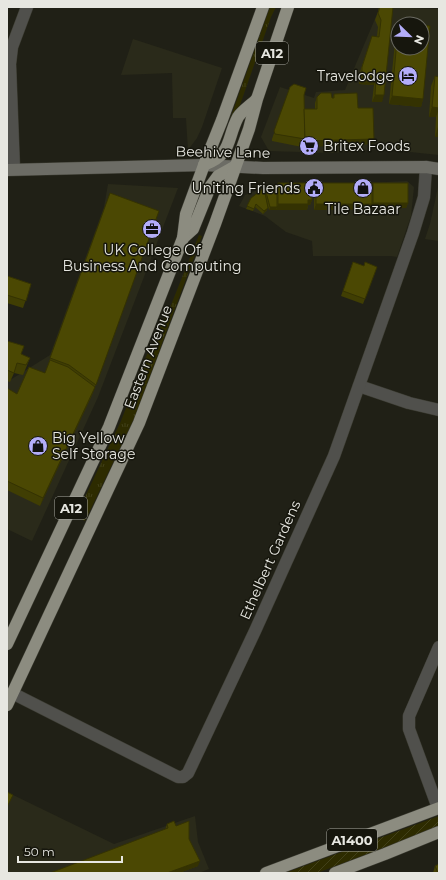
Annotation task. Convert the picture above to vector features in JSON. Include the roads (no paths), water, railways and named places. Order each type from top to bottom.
[{"type":"highway","name":"Eastern Avenue","points":[[7,644],[109,427],[183,238],[186,214],[263,7]]},
{"type":"highway","name":"Eastern Avenue","points":[[7,705],[139,423],[213,229],[234,167],[249,129],[257,99],[288,7]]},
{"type":"highway","name":"A12","points":[[204,165],[214,161],[222,155],[239,116],[257,99]]},
{"type":"highway","name":"A12","points":[[183,238],[193,229],[210,186],[218,176],[234,167]]},
{"type":"highway","name":"A1400","points":[[266,873],[439,808]]},
{"type":"highway","name":"A1400","points":[[335,873],[439,832]]},
{"type":"main road","name":"Beehive Lane","points":[[10,170],[204,165],[234,167],[439,169]]},
{"type":"street","points":[[10,170],[10,64],[12,47],[27,7]]},
{"type":"street","name":"Ethelbert Gardens","points":[[12,693],[178,777],[184,777],[188,773],[255,631],[334,456],[413,233],[424,197],[426,168]]},
{"type":"street","points":[[359,386],[409,403],[439,410]]},
{"type":"street","points":[[439,647],[409,716],[409,729],[439,808]]},
{"type":"place","name":"Travelodge","points":[[408,76]]},
{"type":"place","name":"Britex Foods","points":[[309,146]]},
{"type":"place","name":"Uniting Friends","points":[[314,188]]},
{"type":"place","name":"Tile Bazaar","points":[[363,188]]},
{"type":"place","name":"UK College Of Business And Computing","points":[[152,229]]},
{"type":"place","name":"Big Yellow Self Storage","points":[[38,446]]}]
